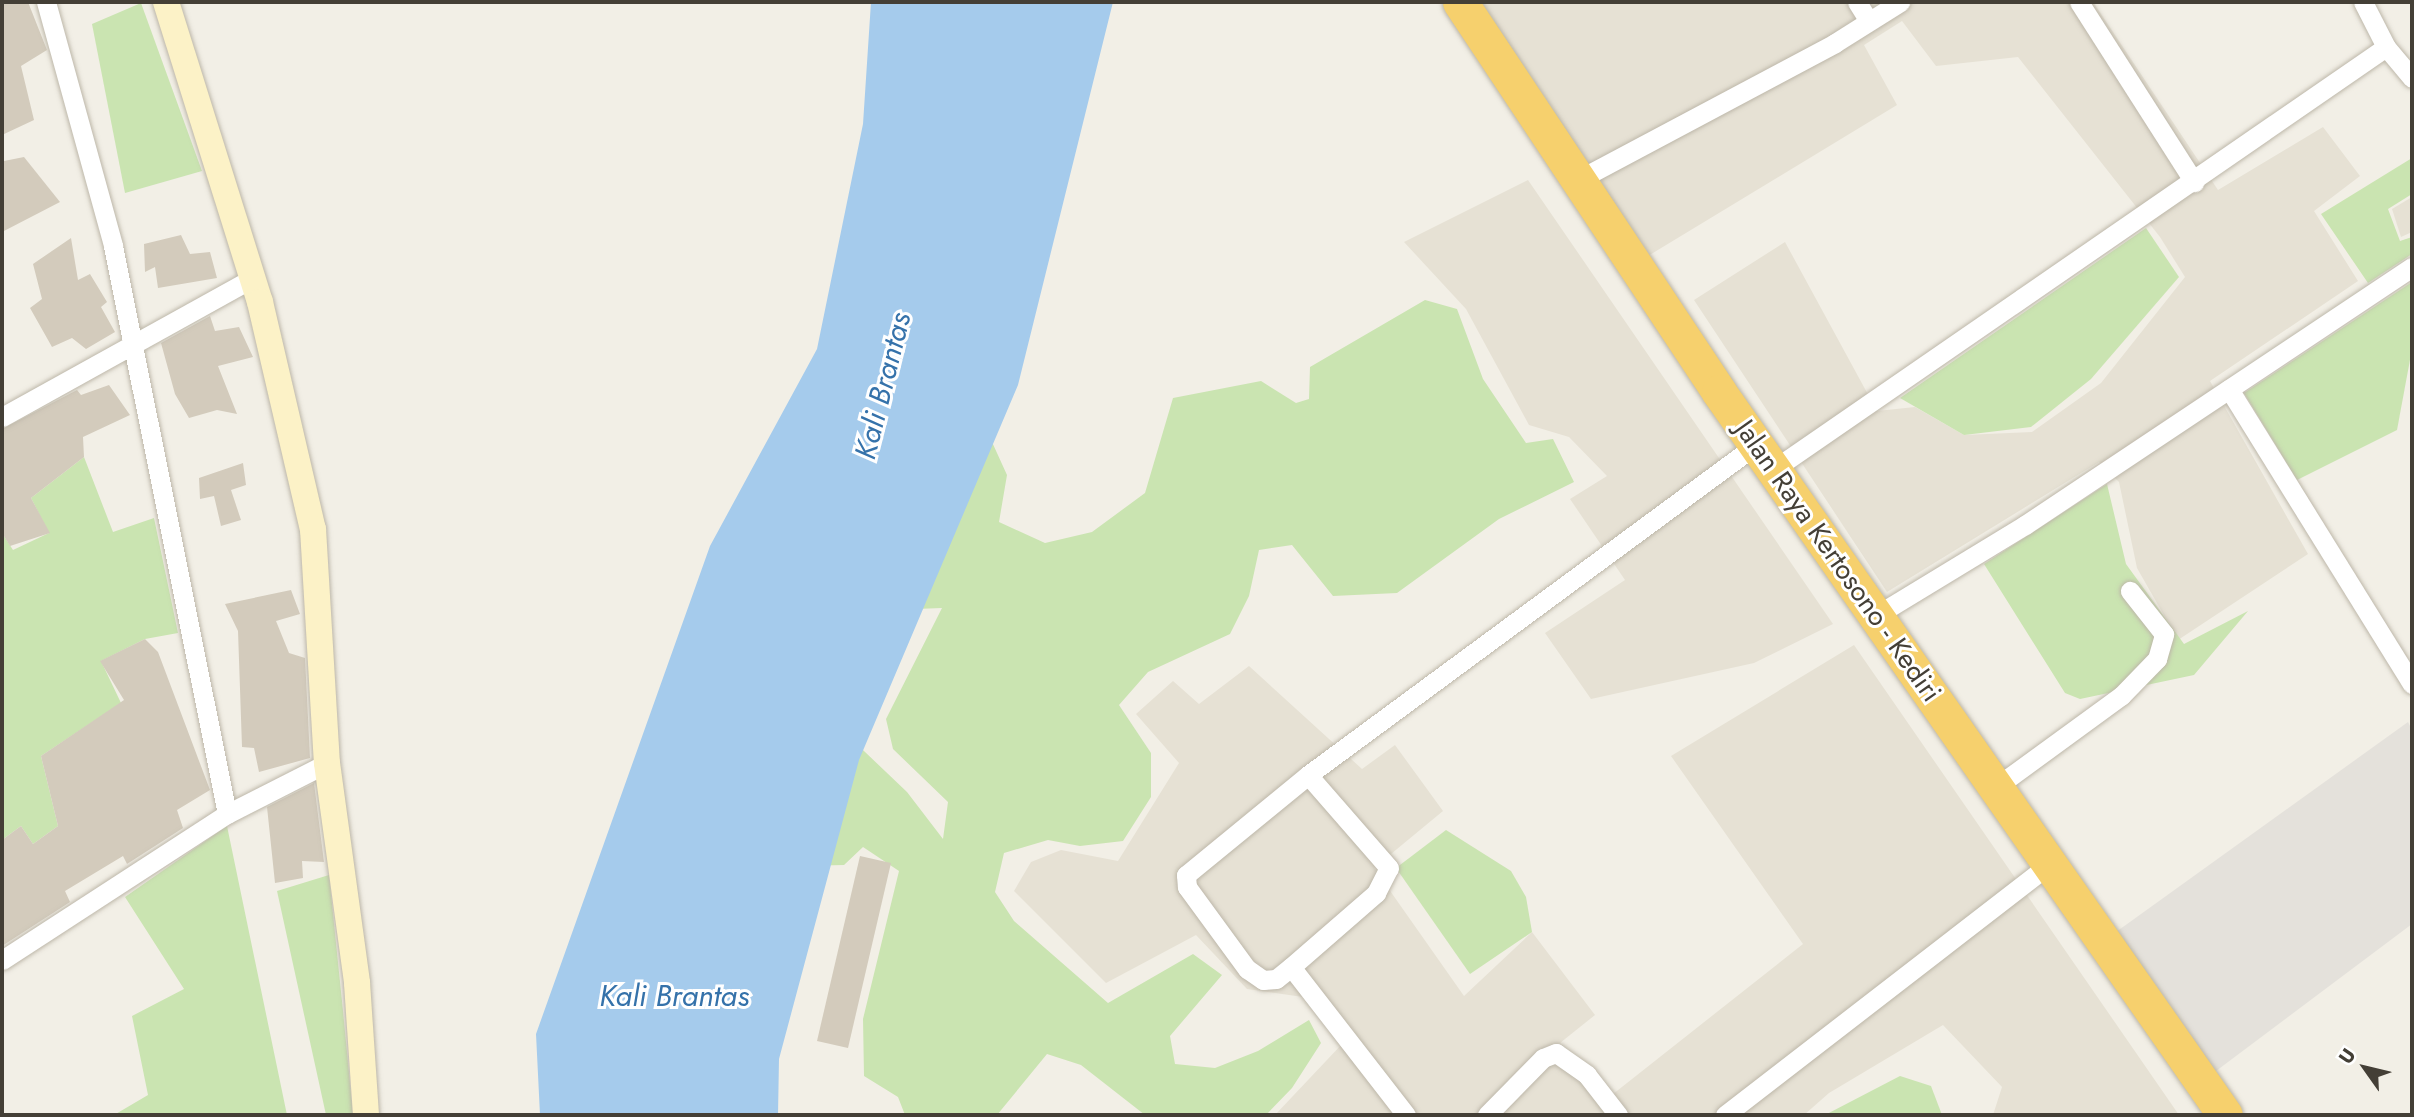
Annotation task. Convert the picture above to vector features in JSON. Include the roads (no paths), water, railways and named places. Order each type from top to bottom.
[{"type":"highway","name":"Jalan Raya Kertosono - Kediri","points":[[1460,2],[1576,181],[1765,456],[2225,1115]]},
{"type":"main road","points":[[166,2],[253,278],[313,529],[327,763],[357,983],[366,1115]]},
{"type":"street","points":[[46,2],[113,246],[227,814]]},
{"type":"street","points":[[1857,2],[1869,21]]},
{"type":"street","points":[[1576,181],[1900,2]]},
{"type":"street","points":[[2079,2],[2194,182]]},
{"type":"street","points":[[2363,2],[2386,47],[2412,78]]},
{"type":"street","points":[[1308,775],[1389,868],[1376,893],[1276,979],[1263,979],[1247,969],[1188,887],[1186,875],[1308,775],[1765,456],[2194,182],[2386,47]]},
{"type":"street","points":[[1877,615],[2412,267]]},
{"type":"street","points":[[2,417],[155,329],[253,278]]},
{"type":"street","points":[[2229,388],[2412,684]]},
{"type":"street","points":[[1996,787],[2121,696],[2157,659],[2164,634],[2130,591]]},
{"type":"street","points":[[2,960],[227,814],[327,763]]},
{"type":"street","points":[[1725,1115],[2048,865]]},
{"type":"street","points":[[1291,967],[1406,1115]]},
{"type":"street","points":[[1487,1115],[1543,1058],[1556,1053],[1582,1070],[1618,1115]]},
{"type":"water","name":"Kali Brantas","points":[[871,2],[1113,2],[1018,385],[859,760],[779,1059],[778,1115],[540,1115],[536,1034],[710,546],[817,349],[863,124]]}]
